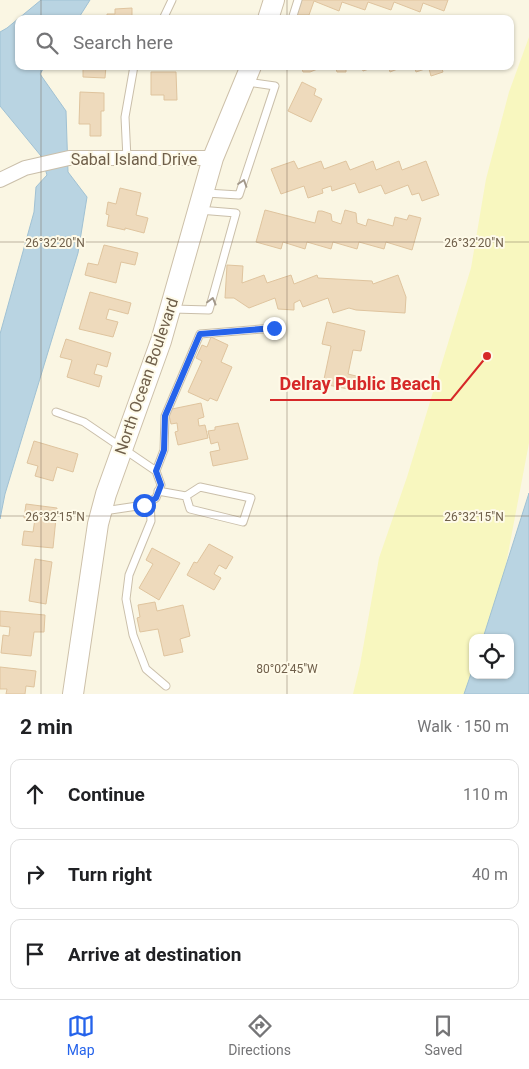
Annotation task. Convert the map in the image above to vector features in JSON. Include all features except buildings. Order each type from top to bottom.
[{"type":"main road","points":[[269,15],[274,0]]},
{"type":"main road","name":"North Ocean Boulevard","points":[[73,694],[98,524],[106,494],[161,341],[213,158],[248,74]]},
{"type":"street","name":"Sabal Island Drive","points":[[0,180],[25,168],[69,158],[213,158]]},
{"type":"lane","points":[[165,15],[172,0]]},
{"type":"lane","points":[[293,15],[298,0]]},
{"type":"lane","points":[[127,158],[124,117],[133,70]]},
{"type":"lane","points":[[201,201],[239,195],[275,86],[248,74]]},
{"type":"lane","points":[[170,309],[209,310],[236,213],[201,201]]},
{"type":"lane","points":[[156,471],[164,450],[165,416],[200,334],[274,328]]},
{"type":"lane","points":[[56,412],[84,422],[156,471],[161,485],[156,498],[144,505],[102,511]]},
{"type":"lane","points":[[158,491],[186,496],[200,487],[251,498],[243,522],[190,509],[186,496]]},
{"type":"lane","points":[[150,501],[151,521],[129,575],[126,599],[133,636],[146,669],[166,686]]},
{"type":"sand","points":[[529,37],[529,443],[493,634],[469,634],[469,679],[475,679],[481,694],[353,694],[379,558],[407,477],[471,268],[486,179],[509,92]]},
{"type":"water","points":[[41,0],[90,0],[81,15],[23,15]]},
{"type":"water","points":[[15,21],[15,70],[42,70],[40,74],[66,111],[68,172],[87,197],[78,253],[5,494],[0,519],[0,334],[34,212],[36,187],[47,175],[41,156],[0,106],[0,32]]},
{"type":"water","points":[[529,493],[529,694],[464,694],[469,679],[514,679],[514,634],[484,634]]},
{"type":"place","name":"Delray Public Beach","points":[[487,356]]},
{"type":"route","points":[[144,505],[156,498],[161,485],[156,471],[164,450],[165,416],[200,334],[274,328]]}]
